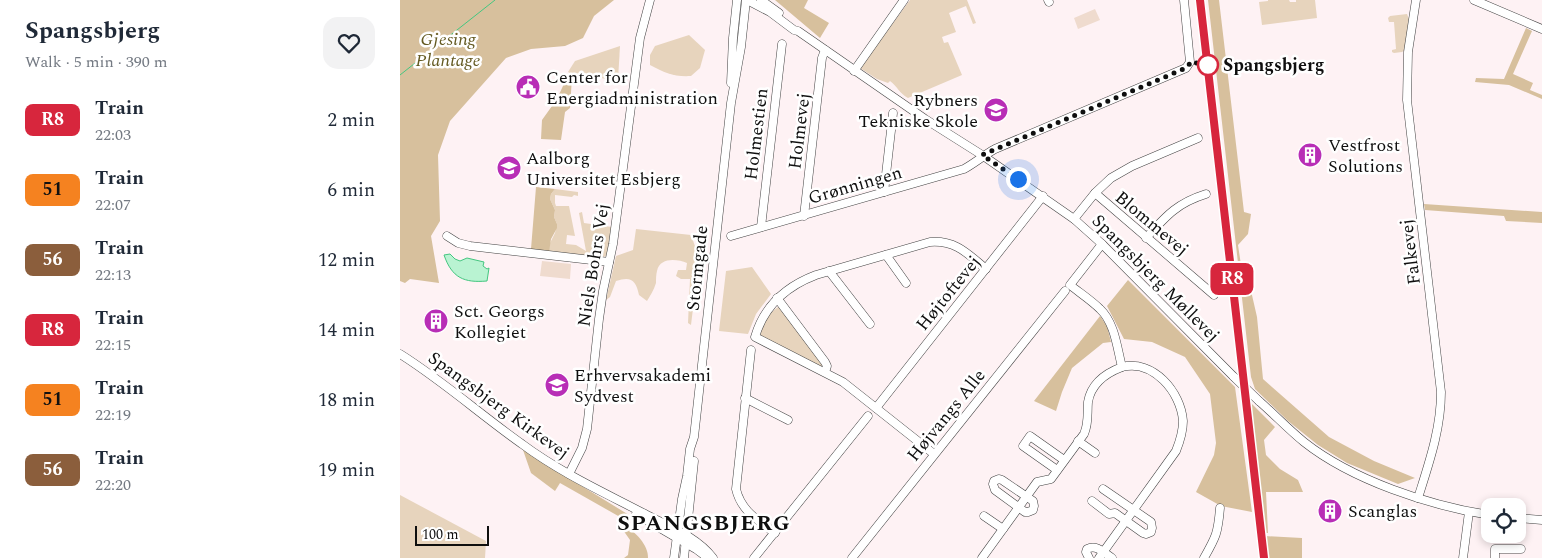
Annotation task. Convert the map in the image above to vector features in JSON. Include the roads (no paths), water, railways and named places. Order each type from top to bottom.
[{"type":"street","name":"Niels Bohrs Vej","points":[[569,474],[582,448],[587,428],[599,319],[614,237],[640,38],[650,0]]},
{"type":"street","name":"Stormgade","points":[[731,103],[733,38],[737,0]]},
{"type":"street","points":[[738,56],[736,47],[741,0]]},
{"type":"street","name":"Stormgade","points":[[674,558],[681,537],[695,449],[694,437],[731,103],[738,56],[741,48],[746,0]]},
{"type":"street","name":"Spangsbjerg Møllevej","points":[[746,0],[770,12],[794,30],[798,30]]},
{"type":"street","name":"Spangsbjerg Møllevej","points":[[761,0],[825,50],[925,119],[1043,196],[1074,219],[1102,244],[1234,377],[1305,442],[1340,466],[1377,483],[1418,498],[1481,514]]},
{"type":"street","points":[[854,70],[904,0]]},
{"type":"street","points":[[982,155],[1186,68],[1190,62],[1184,0]]},
{"type":"street","name":"Falkevej","points":[[1416,0],[1408,52],[1408,100],[1441,392],[1440,421],[1436,440],[1418,498]]},
{"type":"street","points":[[1474,0],[1542,29]]},
{"type":"street","name":"Holmestien","points":[[761,227],[782,44]]},
{"type":"street","name":"Holmevej","points":[[804,216],[822,58],[825,50]]},
{"type":"street","points":[[884,192],[893,113]]},
{"type":"street","points":[[1074,219],[1095,193],[1111,178],[1132,166],[1198,138]]},
{"type":"street","name":"Grønningen","points":[[731,236],[964,169],[973,164],[982,155]]},
{"type":"street","name":"Blommevej","points":[[1095,193],[1214,295]]},
{"type":"street","points":[[1146,238],[1167,215],[1179,206],[1190,199],[1206,194]]},
{"type":"street","name":"Højtoftevej","points":[[876,408],[1043,196]]},
{"type":"street","points":[[447,236],[458,243],[470,246],[609,262]]},
{"type":"street","points":[[934,454],[843,382],[755,337],[758,326],[765,313],[777,298],[803,280],[930,242],[946,242],[960,247],[986,269]]},
{"type":"street","name":"Højvangs Alle","points":[[852,558],[1102,244]]},
{"type":"street","points":[[886,255],[906,283]]},
{"type":"street","points":[[829,271],[870,324]]},
{"type":"street","points":[[1067,288],[1101,310],[1108,320],[1113,331],[1122,367]]},
{"type":"street","points":[[777,298],[826,362],[825,372]]},
{"type":"street","points":[[751,350],[736,489],[738,498],[748,513],[775,533]]},
{"type":"street","name":"Spangsbjerg Kirkevej","points":[[400,354],[428,371],[522,444],[569,474],[607,495],[618,504],[702,546],[713,558]]},
{"type":"street","points":[[982,558],[1037,482],[1051,479],[1078,441],[1087,426],[1088,402],[1092,390],[1100,380],[1110,372],[1122,367],[1139,367],[1150,370],[1160,377],[1171,390],[1180,405],[1182,437],[1176,451],[1102,555]]},
{"type":"street","points":[[745,398],[788,420]]},
{"type":"street","points":[[754,558],[868,416]]},
{"type":"street","points":[[1057,470],[1023,446],[1030,436],[1064,460]]},
{"type":"street","name":"Stormgade","points":[[684,558],[681,537],[682,498],[690,449],[694,437]]},
{"type":"street","points":[[1078,441],[1095,453]]},
{"type":"street","points":[[1002,480],[1026,496],[1033,501],[1034,506],[1033,510],[1028,512],[995,490],[993,488],[994,481],[1002,480]]},
{"type":"street","points":[[1092,501],[1109,514],[1115,513],[1143,533],[1151,532],[1150,522],[1103,489]]},
{"type":"street","points":[[1204,558],[1218,530],[1220,508]]},
{"type":"street","points":[[1463,558],[1469,512]]},
{"type":"street","points":[[984,516],[1003,529]]},
{"type":"street","points":[[1526,519],[1542,520]]},
{"type":"street","points":[[678,558],[681,537]]},
{"type":"street","name":"Spangsbjerg Kirkevej","points":[[681,537],[708,558]]},
{"type":"street","points":[[1089,558],[1086,552],[1090,547],[1096,547],[1102,555],[1112,558]]},
{"type":"street","points":[[1494,558],[1495,549],[1521,549]]},
{"type":"waterway","points":[[400,75],[495,0]]},
{"type":"railway","points":[[1200,0],[1264,558]]},
{"type":"train","name":"R8","points":[[1200,0],[1264,558]]},
{"type":"place","name":"Spangsbjerg","points":[[1208,65]]},
{"type":"place","name":"Center for Energiadministration","points":[[528,87]]},
{"type":"place","name":"Rybners Tekniske Skole","points":[[996,110]]},
{"type":"place","name":"Vestfrost Solutions","points":[[1310,155]]},
{"type":"place","name":"Aalborg Universitet Esbjerg","points":[[509,168]]},
{"type":"place","name":"Sct. Georgs Kollegiet","points":[[436,321]]},
{"type":"place","name":"Erhvervsakademi Sydvest","points":[[557,385]]},
{"type":"place","name":"Scanglas","points":[[1330,511]]},
{"type":"district","name":"SPANGSBJERG","points":[[704,522]]},
{"type":"park label","name":"Gjesing Plantage","points":[[448,49]]}]
